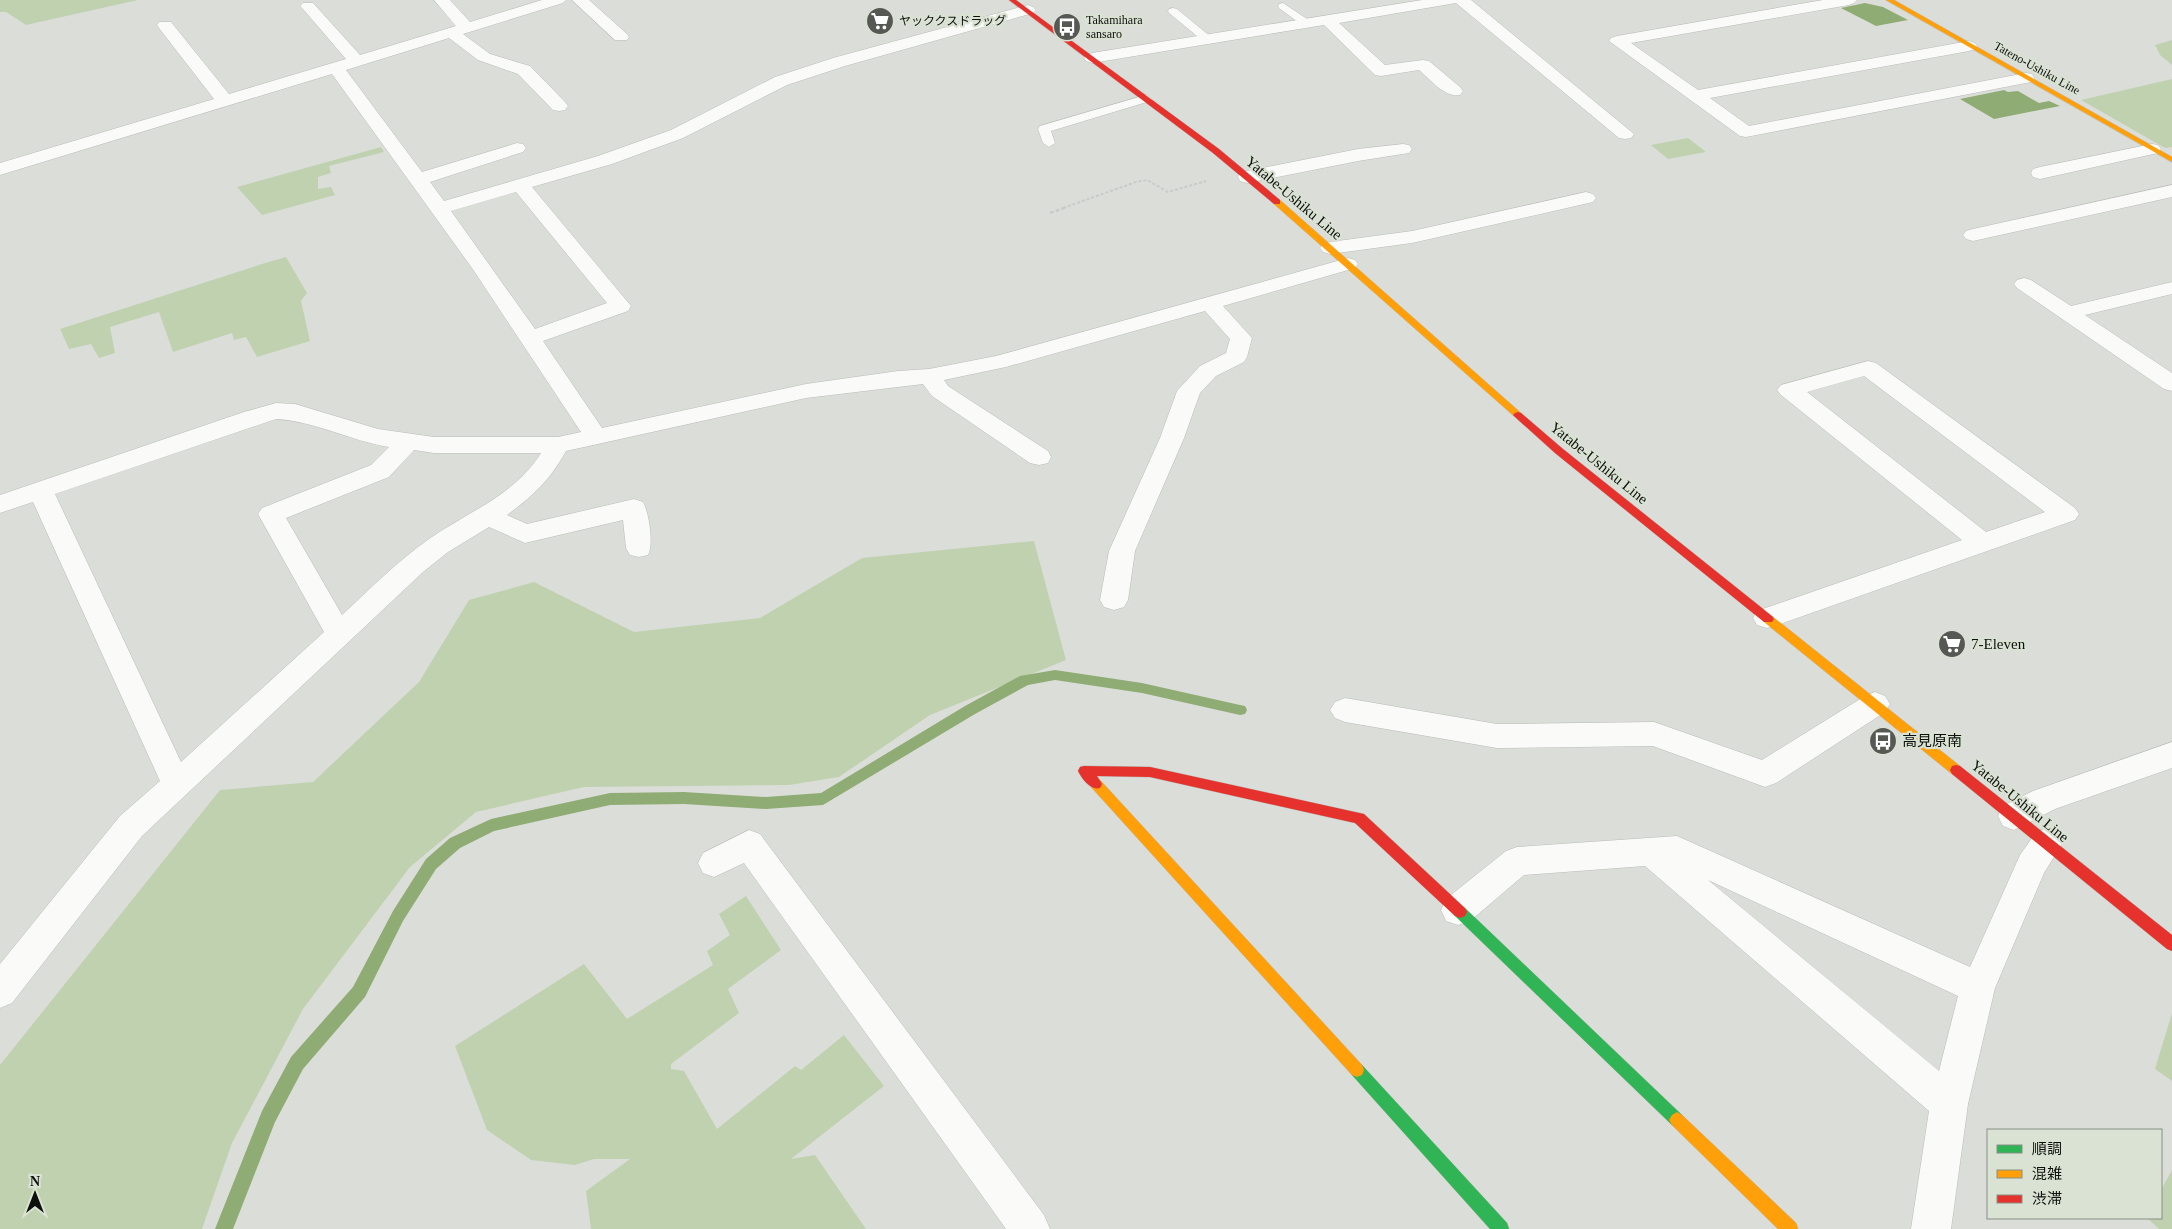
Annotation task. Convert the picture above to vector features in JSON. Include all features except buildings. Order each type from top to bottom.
[{"type":"main road","name":"Yatabe-Ushiku Line","points":[[1012,0],[1092,58],[1243,174],[1330,248],[1559,451],[2172,944]]},
{"type":"main road","name":"Tateno-Ushiku Line","points":[[1889,0],[2172,160]]},
{"type":"main road","points":[[1501,1229],[1084,771],[1150,772],[1359,818],[1458,910],[1790,1229]]},
{"type":"street","points":[[442,0],[460,30],[484,57],[524,70],[559,106]]},
{"type":"street","points":[[0,169],[558,0]]},
{"type":"street","points":[[580,0],[621,37]]},
{"type":"street","points":[[1092,58],[1451,0]]},
{"type":"street","points":[[1462,0],[1625,134]]},
{"type":"street","points":[[1849,0],[1617,41],[1746,132],[2026,78]]},
{"type":"street","points":[[308,6],[358,61]]},
{"type":"street","points":[[440,208],[605,160],[678,134],[781,81],[839,62],[1028,10]]},
{"type":"street","points":[[1327,20],[1381,71],[1423,64],[1454,91]]},
{"type":"street","points":[[165,25],[225,102]]},
{"type":"street","points":[[1695,96],[1969,46]]},
{"type":"street","points":[[336,68],[416,180],[440,208],[597,438]]},
{"type":"street","points":[[416,180],[517,148]]},
{"type":"street","points":[[1243,174],[1358,154],[1403,149]]},
{"type":"street","points":[[2040,173],[2152,149]]},
{"type":"street","points":[[520,184],[620,306],[530,338]]},
{"type":"street","points":[[1973,235],[2172,191]]},
{"type":"street","points":[[1330,248],[1412,237],[1586,198]]},
{"type":"street","points":[[0,504],[252,417],[276,411],[295,412],[376,436],[408,442],[434,445],[558,445],[806,391],[898,378],[929,376],[998,362],[1348,264]]},
{"type":"street","points":[[2024,284],[2172,384]]},
{"type":"street","points":[[2067,313],[2172,288]]},
{"type":"street","points":[[1114,600],[1122,551],[1172,438],[1189,391],[1208,371],[1236,357],[1241,338],[1209,302]]},
{"type":"street","points":[[1767,618],[1983,543],[2066,514],[1868,368],[1790,390],[1983,543]]},
{"type":"street","points":[[929,376],[940,391],[1039,457]]},
{"type":"street","points":[[338,633],[271,514],[380,471],[408,442]]},
{"type":"street","points":[[0,991],[131,826],[338,633],[414,565],[439,545],[488,516],[526,489],[543,470],[558,445]]},
{"type":"street","points":[[41,491],[177,785]]},
{"type":"street","points":[[488,516],[525,534],[634,508],[639,548]]},
{"type":"street","points":[[1345,710],[1496,736],[1654,734],[1765,774],[1875,704]]},
{"type":"street","points":[[2014,816],[2044,800],[2172,756]]},
{"type":"street","points":[[1931,1229],[1950,1104],[1978,988],[2031,865],[2047,842]]},
{"type":"street","points":[[714,863],[749,844],[1030,1229]]},
{"type":"street","points":[[1458,910],[1517,861],[1677,850],[1978,988]]},
{"type":"street","points":[[1651,852],[1950,1104]]},
{"type":"lane","points":[[1282,6],[1306,23]]},
{"type":"lane","points":[[1173,10],[1207,39]]},
{"type":"lane","points":[[1048,143],[1044,129],[1146,99]]},
{"type":"path","points":[[1050,213],[1136,182],[1147,180],[1168,192],[1243,174]]},
{"type":"shaded area","points":[[0,0],[138,0],[26,25],[6,12],[0,12]]},
{"type":"shaded area","points":[[1865,3],[1883,7],[1908,20],[1876,26],[1841,8]]},
{"type":"shaded area","points":[[2172,40],[2172,65],[2160,55],[2155,45]]},
{"type":"shaded area","points":[[2172,79],[2172,147],[2165,148],[2081,100]]},
{"type":"shaded area","points":[[2004,90],[2008,92],[2018,91],[2039,103],[2049,101],[2060,106],[1994,119],[1960,99]]},
{"type":"shaded area","points":[[1688,138],[1706,152],[1668,159],[1651,145]]},
{"type":"shaded area","points":[[381,147],[384,152],[329,166],[331,173],[318,177],[318,189],[331,187],[335,195],[262,215],[237,187]]},
{"type":"shaded area","points":[[286,257],[307,293],[301,301],[310,341],[257,357],[246,337],[234,340],[232,333],[173,352],[159,312],[110,327],[115,353],[99,358],[91,344],[69,349],[60,329],[265,263]]},
{"type":"shaded area","points":[[1034,541],[1066,660],[930,715],[839,777],[789,785],[584,787],[476,812],[410,867],[303,1009],[232,1143],[202,1229],[0,1229],[0,1065],[220,790],[313,782],[419,682],[469,600],[534,582],[634,632],[760,618],[862,558]]},
{"type":"shaded area","points":[[746,896],[781,950],[728,989],[739,1013],[671,1064],[671,1069],[684,1071],[717,1129],[795,1066],[801,1070],[844,1035],[884,1086],[791,1159],[815,1155],[866,1229],[591,1229],[586,1191],[630,1159],[594,1159],[575,1165],[531,1160],[487,1130],[455,1046],[584,964],[627,1019],[713,965],[707,951],[730,935],[719,914]]},
{"type":"shaded area","points":[[2172,1013],[2172,1081],[2155,1069]]},
{"type":"shaded area","points":[[2172,1170],[2172,1229],[2159,1229],[2148,1219],[2162,1219],[2162,1188]]},
{"type":"waterway","points":[[224,1229],[268,1117],[297,1063],[359,992],[398,916],[431,864],[455,843],[491,825],[610,799],[684,798],[766,803],[823,799],[970,710],[1025,680],[1055,675],[1142,688],[1240,710]]},
{"type":"traffic: fast","points":[[1460,912],[1677,1120]]},
{"type":"traffic: fast","points":[[1357,1070],[1501,1229]]},
{"type":"traffic: slow","points":[[1889,0],[2172,160]]},
{"type":"traffic: slow","points":[[1277,202],[1518,415]]},
{"type":"traffic: slow","points":[[1768,619],[1956,770]]},
{"type":"traffic: slow","points":[[1096,784],[1357,1070]]},
{"type":"traffic: slow","points":[[1677,1120],[1790,1229]]},
{"type":"traffic: jam","points":[[1012,0],[1216,151],[1277,202]]},
{"type":"traffic: jam","points":[[1518,415],[1559,451],[1768,619]]},
{"type":"traffic: jam","points":[[1956,770],[2172,944]]},
{"type":"traffic: jam","points":[[1096,784],[1084,771],[1150,772],[1359,818],[1460,912]]},
{"type":"place","name":"ヤッククスドラッグ","points":[[880,21]]},
{"type":"place","name":"Takamihara sansaro","points":[[1067,27]]},
{"type":"place","name":"7-Eleven","points":[[1952,644]]},
{"type":"place","name":"高見原南","points":[[1883,741]]}]
